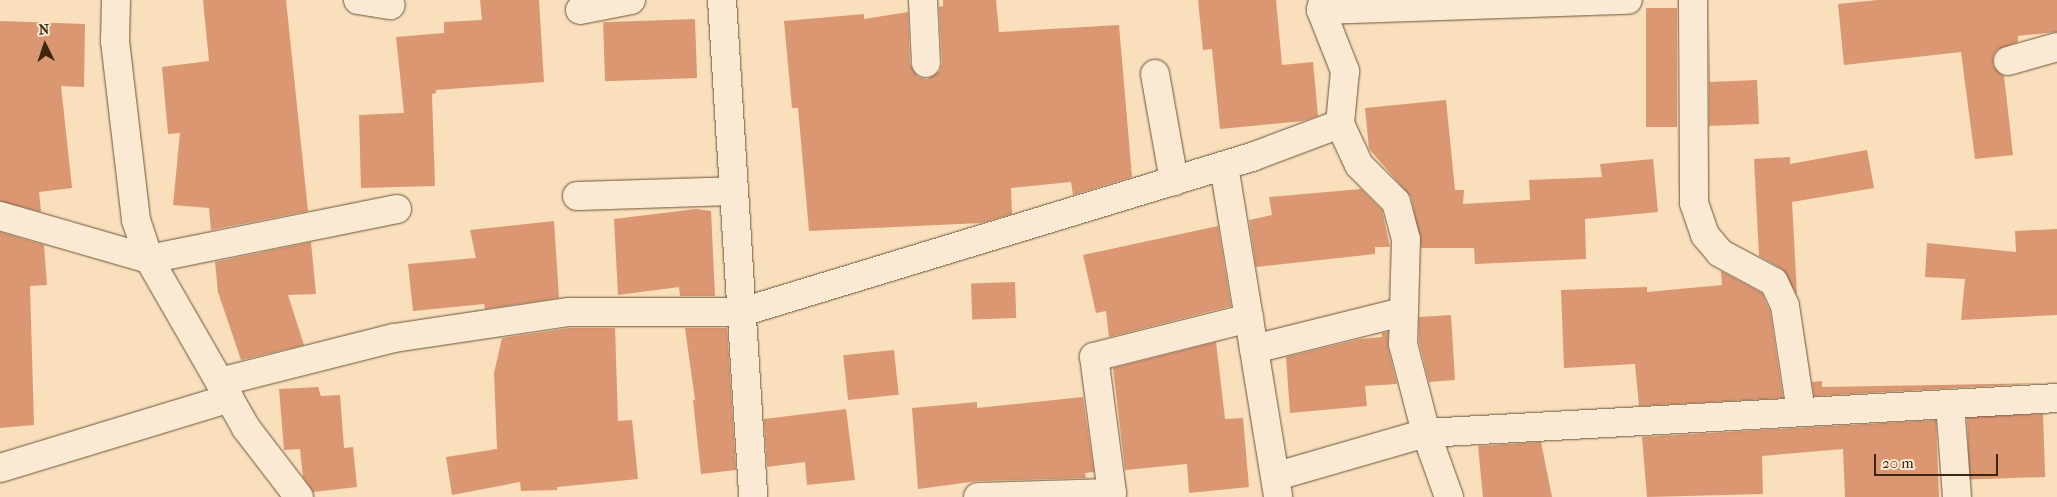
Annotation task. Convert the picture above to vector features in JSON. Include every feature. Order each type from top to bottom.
[{"type":"street","points":[[116,0],[115,41],[136,220],[149,259],[246,428],[299,497]]},
{"type":"street","points":[[358,0],[391,5]]},
{"type":"street","points":[[580,10],[632,0]]},
{"type":"street","points":[[722,0],[753,497]]},
{"type":"street","points":[[923,0],[926,62]]},
{"type":"street","points":[[1449,497],[1426,433],[1403,344],[1402,312],[1406,239],[1396,202],[1359,165],[1340,124],[1345,71],[1322,5],[1628,0]]},
{"type":"street","points":[[1693,0],[1694,203],[1705,235],[1720,253],[1774,282],[1785,306],[1801,412]]},
{"type":"street","points":[[2008,61],[2057,47]]},
{"type":"street","points":[[1155,74],[1174,181]]},
{"type":"street","points":[[0,468],[225,390],[394,338],[568,312],[742,312],[1224,166],[1340,124]]},
{"type":"street","points":[[1224,166],[1248,318],[1278,487],[1426,433],[2057,398]]},
{"type":"street","points":[[577,196],[734,191]]},
{"type":"street","points":[[0,216],[149,259],[397,209]]},
{"type":"street","points":[[1254,349],[1402,312]]},
{"type":"street","points":[[978,497],[1112,493],[1094,357],[1248,318]]},
{"type":"street","points":[[1950,404],[1957,497]]},
{"type":"building","points":[[203,0],[286,0],[308,211],[211,230],[209,208],[173,205],[180,133],[168,134],[162,67],[209,61]]},
{"type":"building","points":[[480,0],[539,0],[544,82],[436,90],[436,93],[432,94],[435,186],[361,188],[359,115],[404,113],[396,37],[444,33],[444,22],[482,20]]},
{"type":"building","points":[[943,0],[996,0],[999,32],[1119,25],[1132,177],[1073,195],[1071,182],[1011,188],[1012,214],[981,223],[809,231],[798,108],[792,108],[784,21],[864,14],[864,19],[908,12],[910,64],[918,77],[927,79],[940,71],[942,63],[939,7],[943,6]]},
{"type":"building","points":[[1198,0],[1276,0],[1282,65],[1313,62],[1318,116],[1303,121],[1220,129],[1212,49],[1203,50]]},
{"type":"building","points":[[1878,0],[2057,0],[2057,32],[2018,36],[2018,42],[1997,50],[1993,57],[1993,66],[2004,76],[2013,155],[1975,159],[1961,52],[1844,65],[1838,4]]},
{"type":"building","points":[[1646,8],[1677,8],[1677,127],[1646,127]]},
{"type":"building","points":[[695,19],[697,78],[605,81],[603,22]]},
{"type":"building","points":[[0,21],[85,24],[84,87],[61,86],[72,188],[39,192],[41,212],[0,201]]},
{"type":"building","points":[[1709,29],[1710,82],[1757,80],[1759,124],[1709,126]]},
{"type":"building","points":[[1446,100],[1455,190],[1464,190],[1463,204],[1530,200],[1529,180],[1602,177],[1600,164],[1653,159],[1658,212],[1585,219],[1586,259],[1475,264],[1474,248],[1421,248],[1411,197],[1369,149],[1365,108]]},
{"type":"building","points":[[1867,150],[1874,188],[1792,202],[1797,295],[1782,269],[1759,256],[1754,159],[1790,157],[1790,164]]},
{"type":"building","points":[[1361,189],[1382,210],[1390,247],[1375,247],[1375,254],[1256,267],[1249,220],[1272,215],[1269,197]]},
{"type":"building","points":[[696,209],[711,211],[715,296],[680,296],[679,287],[618,295],[614,219]]},
{"type":"building","points":[[554,221],[559,298],[485,309],[484,304],[413,311],[408,264],[476,258],[470,230]]},
{"type":"building","points":[[1218,226],[1231,306],[1109,337],[1106,311],[1096,313],[1083,255]]},
{"type":"building","points":[[2057,229],[2057,315],[1961,320],[1965,279],[1925,277],[1927,243],[2016,252],[2015,231]]},
{"type":"building","points":[[0,232],[44,245],[47,285],[30,286],[34,425],[0,428]]},
{"type":"building","points":[[311,242],[316,294],[288,295],[304,345],[241,360],[218,292],[215,262]]},
{"type":"building","points":[[1721,271],[1762,293],[1770,311],[1783,398],[1639,406],[1635,364],[1564,368],[1561,290],[1647,287],[1647,292],[1722,285]]},
{"type":"building","points":[[1015,282],[1016,318],[972,320],[971,284]]},
{"type":"building","points":[[1451,315],[1455,380],[1429,382],[1419,342],[1419,317]]},
{"type":"building","points":[[570,328],[615,328],[618,421],[632,420],[638,479],[557,487],[557,490],[521,491],[520,482],[452,495],[446,457],[497,449],[494,373],[502,338]]},
{"type":"building","points":[[685,328],[727,328],[736,470],[701,474],[693,400],[695,400]]},
{"type":"building","points":[[1388,332],[1388,348],[1397,384],[1365,386],[1367,406],[1290,413],[1286,357],[1360,339],[1382,337],[1382,333]]},
{"type":"building","points":[[1216,342],[1225,419],[1243,418],[1249,487],[1189,493],[1187,464],[1125,470],[1113,368]]},
{"type":"building","points":[[894,350],[899,395],[848,400],[843,355]]},
{"type":"building","points":[[1822,381],[1822,387],[2042,383],[1814,396],[1812,382]]},
{"type":"building","points":[[318,387],[321,396],[340,395],[344,448],[353,447],[357,487],[313,492],[303,477],[300,449],[284,450],[279,389]]},
{"type":"building","points":[[1083,397],[1094,472],[1085,473],[1086,478],[978,481],[918,489],[912,408],[977,402],[977,408]]},
{"type":"building","points":[[846,409],[855,480],[807,485],[805,462],[767,467],[764,419]]},
{"type":"building","points":[[2043,414],[2045,477],[1969,480],[1967,417]]},
{"type":"building","points":[[1936,420],[1939,497],[1845,497],[1843,449],[1762,456],[1763,494],[1647,497],[1642,437]]},
{"type":"building","points":[[1541,442],[1552,497],[1483,497],[1478,446]]}]
